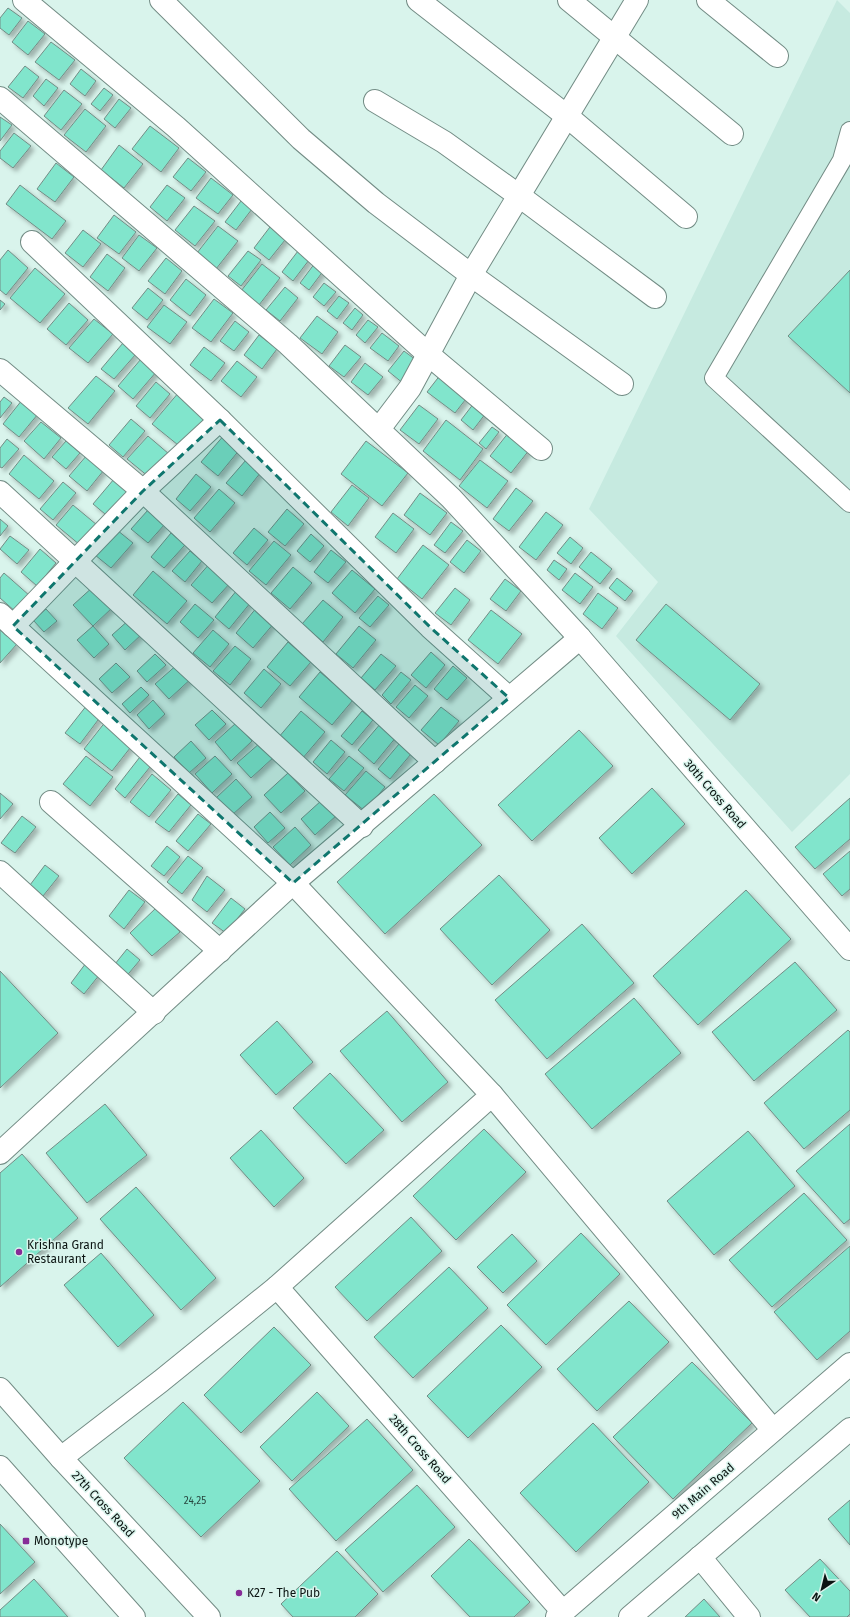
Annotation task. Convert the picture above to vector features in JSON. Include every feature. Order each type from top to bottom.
[{"type":"street","points":[[24,0],[176,127],[429,356],[541,449]]},
{"type":"street","points":[[161,0],[302,139],[376,203],[622,384]]},
{"type":"street","points":[[418,0],[568,117],[686,217]]},
{"type":"street","points":[[569,0],[732,134]]},
{"type":"street","points":[[379,429],[410,388],[518,195],[568,117],[637,0]]},
{"type":"street","points":[[708,0],[777,56]]},
{"type":"street","name":"30th Cross Road","points":[[0,98],[288,344],[451,498],[580,638],[850,949]]},
{"type":"street","points":[[375,101],[444,142],[655,297]]},
{"type":"street","points":[[32,242],[220,420],[430,627],[509,698]]},
{"type":"street","points":[[0,370],[143,491],[435,762]]},
{"type":"street","points":[[220,420],[143,491],[76,561],[6,620],[293,883],[492,1095],[773,1430]]},
{"type":"street","points":[[0,492],[362,826]]},
{"type":"street","points":[[0,1153],[154,1013],[293,883],[362,826],[580,638]]},
{"type":"street","points":[[51,802],[220,951]]},
{"type":"street","points":[[0,872],[154,1013]]},
{"type":"street","points":[[61,1458],[161,1381],[277,1287],[492,1095]]},
{"type":"street","name":"28th Cross Road","points":[[277,1287],[560,1614]]},
{"type":"street","name":"9th Main Road","points":[[560,1614],[850,1364]]},
{"type":"street","name":"27th Cross Road","points":[[0,1389],[61,1458],[209,1617]]},
{"type":"street","points":[[630,1617],[850,1429]]},
{"type":"street","points":[[0,1467],[134,1617]]},
{"type":"street","points":[[700,1558],[749,1617]]},
{"type":"lane","points":[[850,131],[846,164],[714,378],[850,503]]},
{"type":"highlighted area","points":[[220,420],[430,627],[509,698],[293,883],[13,626],[143,491]]},
{"type":"shaded area","points":[[837,0],[850,13],[850,774],[792,832],[616,636],[658,582],[589,509]]},
{"type":"building","points":[[8,8],[22,18],[9,35],[0,28],[0,18]]},
{"type":"building","points":[[28,21],[45,34],[28,55],[12,42]]},
{"type":"building","points":[[51,42],[75,60],[59,80],[35,62]]},
{"type":"building","points":[[25,66],[39,77],[23,98],[8,87]]},
{"type":"building","points":[[81,69],[96,81],[85,96],[70,84]]},
{"type":"building","points":[[46,79],[58,88],[44,106],[33,96]]},
{"type":"building","points":[[104,88],[113,95],[100,111],[91,104]]},
{"type":"building","points":[[64,90],[82,104],[61,130],[44,116]]},
{"type":"building","points":[[119,99],[131,108],[115,128],[104,119]]},
{"type":"building","points":[[85,109],[106,126],[86,152],[64,135]]},
{"type":"building","points":[[0,117],[12,125],[0,141]]},
{"type":"building","points":[[150,126],[179,148],[161,172],[132,149]]},
{"type":"building","points":[[14,133],[31,146],[13,168],[0,158],[0,151]]},
{"type":"building","points":[[119,145],[143,164],[124,188],[101,170]]},
{"type":"building","points":[[188,158],[206,172],[191,191],[173,177]]},
{"type":"building","points":[[56,163],[74,177],[55,202],[37,189]]},
{"type":"building","points":[[211,178],[233,195],[218,214],[196,198]]},
{"type":"building","points":[[20,185],[66,221],[52,239],[6,204]]},
{"type":"building","points":[[167,185],[185,198],[167,221],[150,207]]},
{"type":"building","points":[[241,201],[252,209],[236,230],[225,222]]},
{"type":"building","points":[[194,206],[215,221],[195,246],[175,230]]},
{"type":"building","points":[[114,215],[136,232],[119,254],[97,238]]},
{"type":"building","points":[[273,223],[289,235],[269,260],[254,248]]},
{"type":"building","points":[[218,226],[238,241],[216,269],[197,253]]},
{"type":"building","points":[[83,230],[101,244],[83,267],[65,253]]},
{"type":"building","points":[[139,235],[157,248],[139,271],[122,258]]},
{"type":"building","points":[[8,250],[28,268],[6,295],[0,290],[0,260]]},
{"type":"building","points":[[248,251],[261,260],[241,286],[228,276]]},
{"type":"building","points":[[298,251],[309,260],[293,281],[282,272]]},
{"type":"building","points":[[107,254],[125,268],[108,291],[90,277]]},
{"type":"building","points":[[166,258],[182,271],[165,294],[148,281]]},
{"type":"building","points":[[315,263],[324,270],[309,290],[300,283]]},
{"type":"building","points":[[262,264],[280,278],[259,305],[241,291]]},
{"type":"building","points":[[35,268],[65,294],[40,323],[10,298]]},
{"type":"building","points":[[850,270],[850,393],[788,336]]},
{"type":"building","points":[[186,279],[206,295],[190,316],[170,300]]},
{"type":"building","points":[[324,283],[336,292],[324,306],[313,297]]},
{"type":"building","points":[[285,287],[298,298],[280,321],[266,310]]},
{"type":"building","points":[[148,288],[163,300],[147,320],[132,308]]},
{"type":"building","points":[[339,296],[349,303],[337,319],[327,311]]},
{"type":"building","points":[[214,299],[233,313],[211,342],[192,328]]},
{"type":"building","points":[[0,300],[5,304],[0,310]]},
{"type":"building","points":[[69,303],[88,320],[66,345],[47,329]]},
{"type":"building","points":[[164,305],[187,322],[170,344],[147,327]]},
{"type":"building","points":[[355,308],[363,315],[352,330],[343,323]]},
{"type":"building","points":[[317,316],[338,332],[322,354],[300,338]]},
{"type":"building","points":[[94,319],[113,334],[88,363],[69,348]]},
{"type":"building","points":[[368,320],[378,327],[365,343],[356,335]]},
{"type":"building","points":[[235,321],[249,332],[234,351],[220,341]]},
{"type":"building","points":[[382,333],[399,346],[388,361],[370,348]]},
{"type":"building","points":[[259,335],[277,349],[262,369],[244,355]]},
{"type":"building","points":[[123,343],[136,354],[114,379],[101,369]]},
{"type":"building","points":[[345,345],[361,357],[344,377],[329,366]]},
{"type":"building","points":[[204,347],[225,363],[211,381],[190,365]]},
{"type":"building","points":[[404,351],[420,363],[404,384],[388,371]]},
{"type":"building","points":[[141,359],[157,371],[133,399],[118,386]]},
{"type":"building","points":[[237,361],[257,377],[241,397],[221,381]]},
{"type":"building","points":[[365,363],[383,377],[368,395],[351,382]]},
{"type":"building","points":[[441,374],[469,395],[455,413],[427,392]]},
{"type":"building","points":[[96,376],[115,391],[88,424],[68,408]]},
{"type":"building","points":[[156,382],[170,394],[150,418],[136,406]]},
{"type":"building","points":[[179,392],[210,417],[183,449],[152,424]]},
{"type":"building","points":[[4,397],[12,403],[0,418],[0,402]]},
{"type":"building","points":[[22,400],[38,414],[19,437],[3,424]]},
{"type":"building","points":[[474,403],[486,413],[473,430],[461,420]]},
{"type":"building","points":[[419,405],[438,419],[419,444],[400,430]]},
{"type":"building","points":[[131,419],[145,431],[123,457],[109,445]]},
{"type":"building","points":[[446,420],[483,449],[460,480],[423,451]]},
{"type":"building","points":[[41,422],[61,438],[44,459],[24,441]]},
{"type":"building","points":[[492,427],[499,432],[486,449],[479,443]]},
{"type":"building","points":[[509,432],[530,449],[511,473],[490,456]]},
{"type":"building","points":[[225,434],[241,448],[218,476],[201,462]]},
{"type":"building","points":[[148,436],[169,454],[149,477],[127,459]]},
{"type":"building","points":[[7,439],[19,449],[2,468],[0,467],[0,448]]},
{"type":"building","points":[[66,441],[80,453],[66,469],[52,457]]},
{"type":"building","points":[[366,441],[408,473],[382,506],[341,474]]},
{"type":"building","points":[[24,455],[54,481],[39,499],[9,474]]},
{"type":"building","points":[[87,455],[104,470],[87,491],[69,476]]},
{"type":"building","points":[[246,460],[261,472],[242,496],[226,483]]},
{"type":"building","points":[[480,460],[508,481],[487,508],[459,486]]},
{"type":"building","points":[[196,474],[211,487],[190,511],[176,499]]},
{"type":"building","points":[[114,479],[132,494],[111,519],[93,504]]},
{"type":"building","points":[[63,482],[76,493],[53,520],[40,509]]},
{"type":"building","points":[[352,485],[369,498],[348,526],[331,512]]},
{"type":"building","points":[[516,488],[533,501],[509,531],[493,519]]},
{"type":"building","points":[[219,489],[235,503],[210,532],[194,518]]},
{"type":"building","points":[[420,493],[447,513],[430,535],[404,515]]},
{"type":"building","points":[[73,505],[97,525],[80,545],[56,525]]},
{"type":"building","points":[[287,509],[304,524],[285,546],[268,532]]},
{"type":"building","points":[[148,510],[165,524],[148,543],[131,529]]},
{"type":"building","points":[[546,512],[563,525],[536,560],[519,547]]},
{"type":"building","points":[[393,513],[414,529],[396,553],[375,537]]},
{"type":"building","points":[[0,519],[8,526],[0,536]]},
{"type":"building","points":[[451,522],[463,531],[445,553],[434,545]]},
{"type":"building","points":[[254,528],[268,540],[247,565],[233,553]]},
{"type":"building","points":[[117,530],[133,543],[111,568],[95,555]]},
{"type":"building","points":[[171,533],[185,545],[164,568],[151,557]]},
{"type":"building","points":[[311,534],[324,546],[310,562],[297,551]]},
{"type":"building","points":[[10,536],[29,550],[17,564],[0,549]]},
{"type":"building","points":[[570,537],[583,548],[571,564],[557,553]]},
{"type":"building","points":[[467,540],[481,551],[464,573],[450,562]]},
{"type":"building","points":[[274,541],[291,555],[266,585],[249,571]]},
{"type":"building","points":[[423,545],[449,565],[422,599],[397,579]]},
{"type":"building","points":[[40,549],[56,563],[37,586],[21,572]]},
{"type":"building","points":[[331,550],[346,562],[328,583],[314,572]]},
{"type":"building","points":[[190,551],[202,561],[185,582],[172,571]]},
{"type":"building","points":[[591,552],[612,569],[600,584],[579,567]]},
{"type":"building","points":[[554,560],[567,569],[559,580],[547,570]]},
{"type":"building","points":[[210,563],[231,582],[212,603],[191,585]]},
{"type":"building","points":[[293,567],[312,583],[290,609],[271,593]]},
{"type":"building","points":[[352,570],[375,589],[355,613],[332,593]]},
{"type":"building","points":[[153,571],[187,601],[167,624],[133,595]]},
{"type":"building","points":[[4,573],[30,596],[16,612],[0,598],[0,578]]},
{"type":"building","points":[[575,573],[593,587],[580,604],[562,590]]},
{"type":"building","points":[[617,578],[633,591],[625,601],[609,588]]},
{"type":"building","points":[[505,579],[521,591],[506,611],[490,599]]},
{"type":"building","points":[[94,586],[113,607],[93,626],[73,605]]},
{"type":"building","points":[[455,588],[470,600],[451,625],[435,613]]},
{"type":"building","points":[[237,590],[251,602],[229,629],[215,617]]},
{"type":"building","points":[[598,593],[618,608],[602,629],[583,614]]},
{"type":"building","points":[[378,596],[389,605],[370,627],[359,618]]},
{"type":"building","points":[[323,600],[343,617],[323,642],[302,624]]},
{"type":"building","points":[[195,604],[214,620],[198,638],[180,622]]},
{"type":"building","points":[[666,604],[760,684],[730,720],[636,640]]},
{"type":"building","points":[[257,607],[275,622],[253,648],[236,633]]},
{"type":"building","points":[[46,609],[57,621],[44,632],[33,620]]},
{"type":"building","points":[[491,610],[522,634],[498,664],[468,640]]},
{"type":"building","points":[[130,619],[143,633],[125,650],[112,635]]},
{"type":"building","points":[[93,626],[109,644],[94,658],[77,640]]},
{"type":"building","points":[[359,626],[376,640],[353,668],[336,654]]},
{"type":"building","points":[[0,630],[17,644],[0,663]]},
{"type":"building","points":[[213,630],[229,644],[210,667],[193,653]]},
{"type":"building","points":[[288,642],[311,662],[290,686],[267,667]]},
{"type":"building","points":[[235,646],[251,659],[230,685],[213,671]]},
{"type":"building","points":[[431,652],[445,665],[426,688],[411,675]]},
{"type":"building","points":[[155,654],[166,665],[147,682],[137,671]]},
{"type":"building","points":[[381,654],[396,666],[375,690],[361,678]]},
{"type":"building","points":[[116,663],[130,677],[112,693],[99,679]]},
{"type":"building","points":[[179,663],[193,677],[169,699],[155,684]]},
{"type":"building","points":[[453,666],[467,678],[447,700],[434,689]]},
{"type":"building","points":[[264,669],[281,684],[261,708],[244,693]]},
{"type":"building","points":[[320,672],[353,700],[332,725],[299,697]]},
{"type":"building","points":[[401,672],[411,680],[391,704],[382,695]]},
{"type":"building","points":[[415,685],[428,696],[409,718],[396,707]]},
{"type":"building","points":[[141,687],[149,695],[130,713],[122,704]]},
{"type":"building","points":[[153,700],[165,714],[149,729],[137,715]]},
{"type":"building","points":[[87,705],[101,716],[80,744],[65,733]]},
{"type":"building","points":[[441,707],[459,721],[439,745],[421,730]]},
{"type":"building","points":[[212,710],[226,724],[209,740],[195,725]]},
{"type":"building","points":[[301,711],[325,732],[302,759],[278,738]]},
{"type":"building","points":[[362,711],[373,720],[352,745],[341,736]]},
{"type":"building","points":[[106,721],[134,743],[112,771],[84,749]]},
{"type":"building","points":[[236,723],[252,741],[231,761],[215,742]]},
{"type":"building","points":[[381,723],[397,736],[374,764],[358,750]]},
{"type":"building","points":[[579,730],[613,766],[532,841],[498,805]]},
{"type":"building","points":[[331,740],[345,752],[327,774],[313,762]]},
{"type":"building","points":[[191,741],[206,758],[189,773],[174,757]]},
{"type":"building","points":[[260,743],[274,757],[251,778],[237,763]]},
{"type":"building","points":[[399,744],[411,754],[390,779],[378,769]]},
{"type":"building","points":[[143,753],[154,762],[125,798],[115,789]]},
{"type":"building","points":[[86,756],[113,777],[90,806],[63,784]]},
{"type":"building","points":[[215,756],[232,774],[212,793],[195,774]]},
{"type":"building","points":[[349,756],[364,768],[344,791],[329,779]]},
{"type":"building","points":[[366,771],[385,787],[365,811],[345,795]]},
{"type":"building","points":[[288,773],[305,791],[281,813],[264,795]]},
{"type":"building","points":[[152,774],[171,790],[149,817],[130,802]]},
{"type":"building","points":[[236,779],[252,797],[232,815],[216,798]]},
{"type":"building","points":[[652,788],[685,824],[632,874],[599,838]]},
{"type":"building","points":[[0,793],[13,804],[0,819]]},
{"type":"building","points":[[178,794],[191,805],[169,832],[155,822]]},
{"type":"building","points":[[434,794],[482,845],[385,934],[337,882]]},
{"type":"building","points":[[850,798],[850,839],[815,869],[795,847]]},
{"type":"building","points":[[322,800],[337,815],[315,835],[301,819]]},
{"type":"building","points":[[270,812],[285,828],[268,843],[254,827]]},
{"type":"building","points":[[198,814],[211,824],[188,851],[176,841]]},
{"type":"building","points":[[22,816],[36,827],[15,853],[1,843]]},
{"type":"building","points":[[295,827],[311,845],[290,865],[273,847]]},
{"type":"building","points":[[167,846],[180,857],[164,876],[151,866]]},
{"type":"building","points":[[850,851],[850,889],[842,896],[823,874]]},
{"type":"building","points":[[188,856],[203,868],[182,894],[167,882]]},
{"type":"building","points":[[45,865],[59,876],[43,896],[30,885]]},
{"type":"building","points":[[499,875],[550,930],[492,985],[440,929]]},
{"type":"building","points":[[207,876],[225,890],[207,912],[192,900]]},
{"type":"building","points":[[129,890],[145,902],[124,929],[109,916]]},
{"type":"building","points":[[746,890],[791,939],[698,1025],[653,976]]},
{"type":"building","points":[[231,898],[245,909],[226,933],[212,923]]},
{"type":"building","points":[[157,907],[180,932],[152,956],[130,933]]},
{"type":"building","points":[[582,924],[634,983],[547,1059],[495,1000]]},
{"type":"building","points":[[127,949],[140,960],[124,979],[111,969]]},
{"type":"building","points":[[795,962],[837,1010],[754,1081],[712,1032]]},
{"type":"building","points":[[86,963],[100,974],[84,994],[71,983]]},
{"type":"building","points":[[0,971],[58,1033],[0,1088]]},
{"type":"building","points":[[634,998],[681,1053],[592,1129],[545,1074]]},
{"type":"building","points":[[387,1011],[448,1082],[402,1122],[340,1051]]},
{"type":"building","points":[[277,1021],[313,1062],[276,1095],[240,1055]]},
{"type":"building","points":[[848,1030],[850,1032],[850,1110],[804,1149],[764,1103]]},
{"type":"building","points":[[330,1073],[384,1130],[346,1164],[293,1108]]},
{"type":"building","points":[[105,1104],[147,1155],[87,1203],[46,1153]]},
{"type":"building","points":[[850,1124],[850,1219],[844,1224],[796,1171]]},
{"type":"building","points":[[484,1129],[526,1172],[456,1240],[413,1196]]},
{"type":"building","points":[[261,1130],[304,1178],[274,1207],[230,1158]]},
{"type":"building","points":[[748,1131],[795,1186],[714,1255],[667,1201]]},
{"type":"building","name":"Krishna Grand Restaurant","points":[[22,1154],[78,1218],[0,1287],[0,1173]]},
{"type":"building","points":[[136,1187],[216,1278],[181,1310],[100,1219]]},
{"type":"building","points":[[804,1193],[847,1240],[772,1307],[729,1260]]},
{"type":"building","points":[[411,1217],[442,1251],[367,1321],[335,1287]]},
{"type":"building","points":[[581,1233],[620,1274],[546,1345],[507,1305]]},
{"type":"building","points":[[512,1234],[537,1261],[503,1293],[477,1267]]},
{"type":"building","points":[[850,1246],[850,1331],[817,1360],[774,1312]]},
{"type":"building","points":[[101,1253],[154,1315],[118,1347],[64,1285]]},
{"type":"building","points":[[449,1267],[488,1308],[413,1378],[374,1337]]},
{"type":"building","points":[[629,1301],[669,1342],[597,1411],[557,1369]]},
{"type":"building","points":[[501,1325],[542,1367],[468,1438],[427,1396]]},
{"type":"building","points":[[274,1327],[311,1365],[241,1433],[204,1395]]},
{"type":"building","points":[[692,1362],[752,1423],[673,1499],[613,1437]]},
{"type":"building","points":[[317,1392],[349,1426],[292,1481],[260,1447]]},
{"type":"building","points":[[183,1402],[260,1481],[201,1537],[124,1458]]},
{"type":"building","points":[[367,1419],[413,1470],[336,1541],[289,1489]]},
{"type":"building","points":[[593,1423],[649,1482],[576,1552],[520,1493]]},
{"type":"building","points":[[417,1485],[455,1527],[383,1592],[345,1550]]},
{"type":"building","points":[[850,1500],[850,1545],[828,1519]]},
{"type":"building","points":[[0,1524],[35,1562],[0,1594]]},
{"type":"building","points":[[469,1539],[530,1602],[514,1617],[470,1617],[431,1576]]},
{"type":"building","points":[[337,1551],[378,1594],[355,1617],[293,1617],[281,1604]]},
{"type":"building","points":[[820,1559],[850,1591],[850,1614],[847,1617],[810,1617],[785,1590]]},
{"type":"building","points":[[34,1579],[68,1617],[0,1617],[0,1610]]},
{"type":"building","points":[[704,1599],[720,1617],[685,1617]]},
{"type":"place","name":"Krishna Grand Restaurant","points":[[19,1252]]},
{"type":"place","name":"Monotype","points":[[26,1541]]},
{"type":"place","name":"K27 - The Pub","points":[[239,1593]]}]
